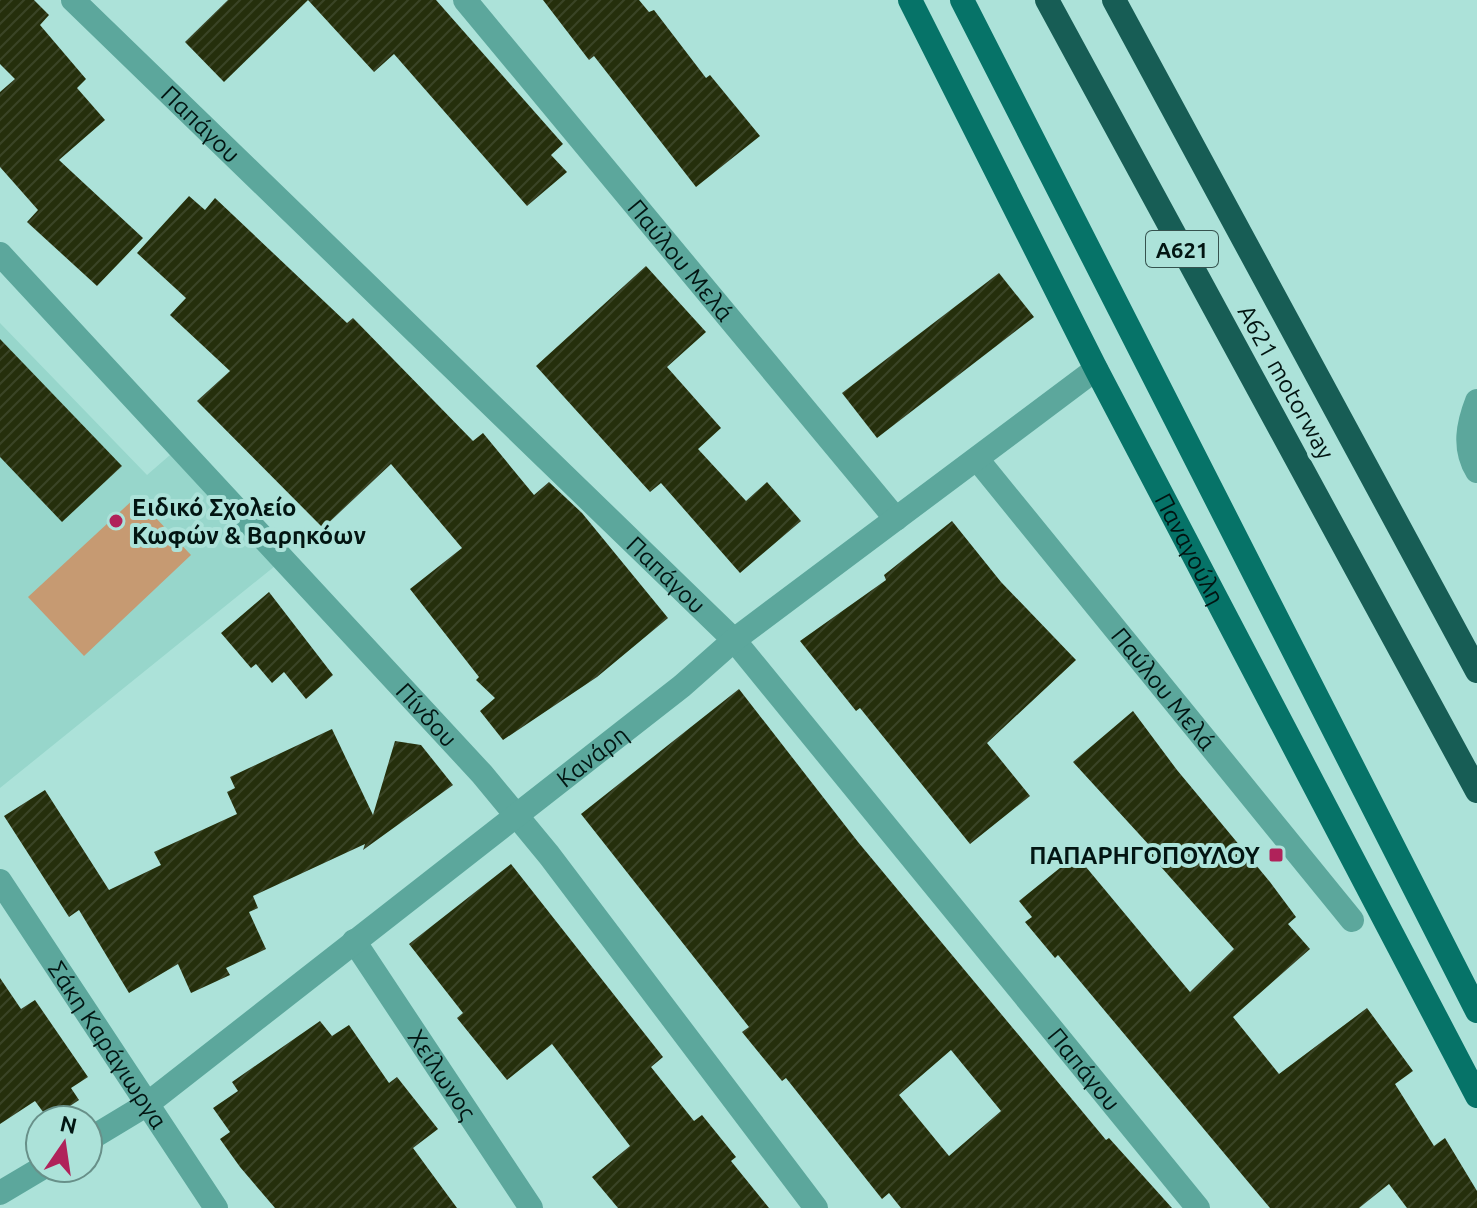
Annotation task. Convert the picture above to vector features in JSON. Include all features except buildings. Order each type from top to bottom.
[{"type":"highway","name":"A621 motorway","points":[[1047,0],[1477,791]]},
{"type":"highway","name":"A621 motorway","points":[[1114,0],[1477,671]]},
{"type":"main road","name":"Παναγούλη","points":[[910,0],[1096,369],[1477,1096]]},
{"type":"main road","name":"Παναγούλη","points":[[962,0],[1477,1011]]},
{"type":"street","name":"Παπάγου","points":[[73,0],[734,640],[1198,1208]]},
{"type":"street","name":"Παύλου Μελά","points":[[465,0],[896,519]]},
{"type":"street","name":"Πίνδου","points":[[0,254],[482,774],[549,855],[816,1208]]},
{"type":"street","name":"Κανάρη","points":[[104,1130],[146,1105],[682,686],[734,640],[1096,369]]},
{"type":"street","points":[[1477,401],[1468,425],[1471,461],[1477,471]]},
{"type":"street","name":"Παύλου Μελά","points":[[977,459],[1352,920]]},
{"type":"street","name":"Σάκη Καράγιωργα","points":[[0,881],[216,1208]]},
{"type":"street","name":"Χείλωνος","points":[[354,941],[531,1208]]},
{"type":"street","points":[[0,1193],[24,1179]]},
{"type":"shaded area","name":"Ειδικό Σχολείο Κωφών & Βαρηκόων","points":[[0,323],[147,475],[170,455],[275,566],[0,788]]},
{"type":"shaded area","points":[[136,497],[191,555],[84,656],[28,597]]},
{"type":"place","name":"Ειδικό Σχολείο Κωφών & Βαρηκόων","points":[[116,521]]},
{"type":"place","name":"ΠΑΠΑΡΗΓΟΠΟΥΛΟΥ","points":[[1276,855]]}]
